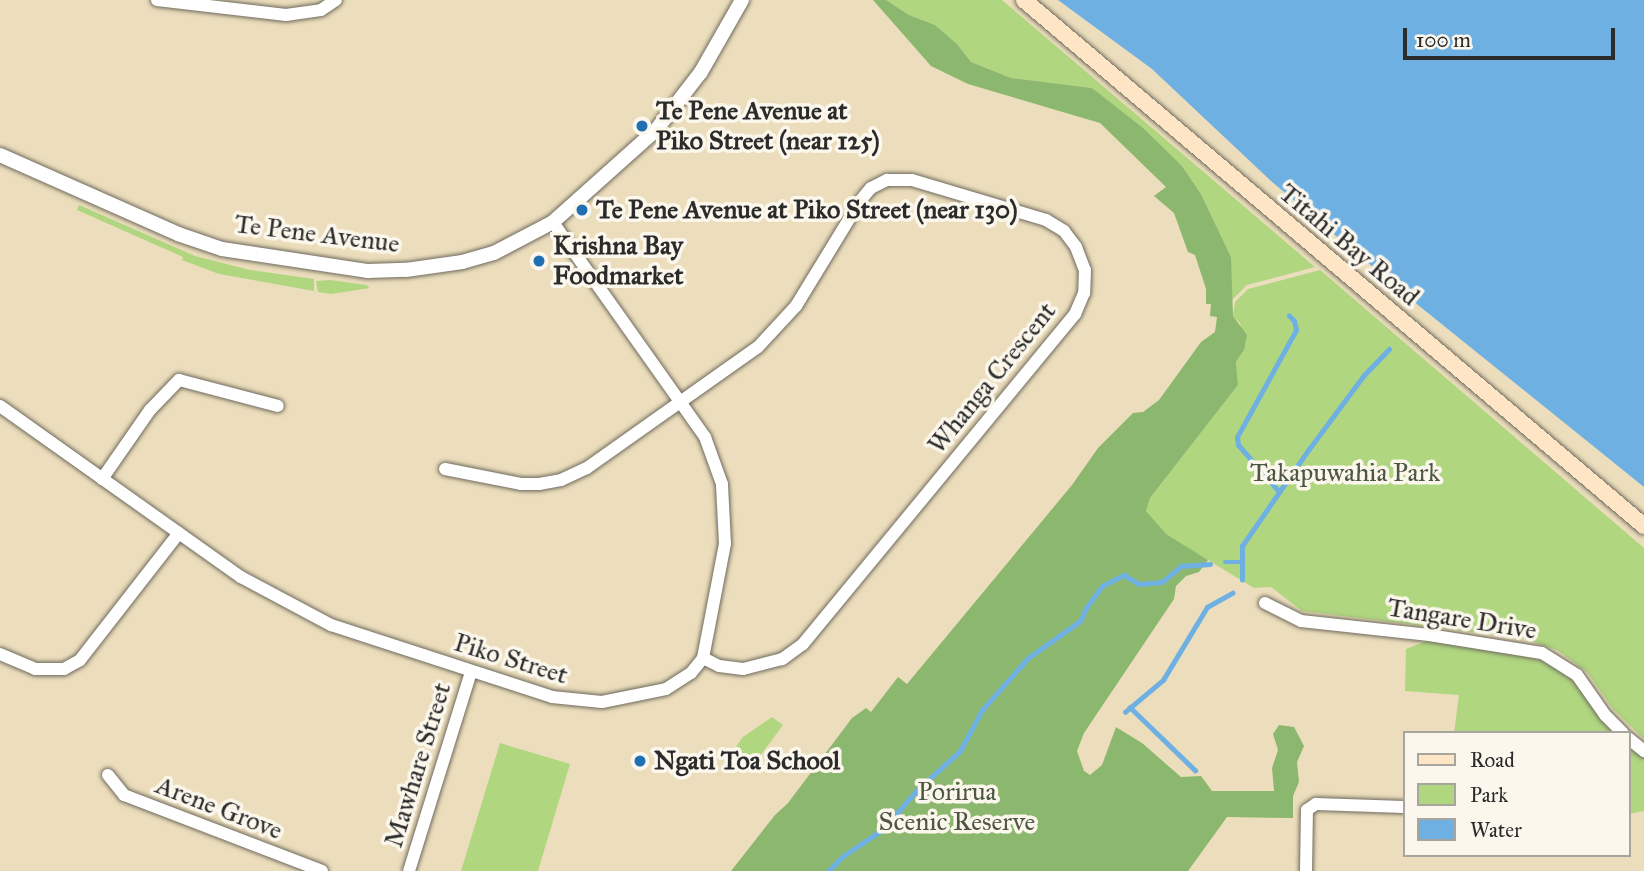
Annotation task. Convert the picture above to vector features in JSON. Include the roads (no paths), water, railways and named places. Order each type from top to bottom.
[{"type":"main road","name":"Titahi Bay Road","points":[[1024,0],[1644,526]]},
{"type":"street","points":[[157,0],[286,15],[321,10],[336,0]]},
{"type":"street","name":"Te Pene Avenue","points":[[0,155],[189,238],[262,257],[368,271],[439,267],[494,253],[553,222],[656,130],[678,104],[711,56],[742,0]]},
{"type":"street","name":"Whanga Crescent","points":[[445,469],[521,484],[561,480],[587,468],[758,347],[784,321],[860,201],[871,188],[887,180],[912,180],[1046,220],[1070,237],[1082,260],[1084,293],[1075,313],[803,644],[782,659],[743,669],[719,666],[703,658]]},
{"type":"street","points":[[553,222],[705,437],[723,484],[726,511],[722,566],[703,658]]},
{"type":"street","points":[[102,479],[150,410],[179,380],[278,407]]},
{"type":"street","name":"Piko Street","points":[[0,406],[241,577],[308,615],[551,697],[602,702],[666,689],[691,673],[703,658]]},
{"type":"street","points":[[0,654],[35,670],[64,669],[80,660],[179,533]]},
{"type":"street","name":"Tangare Drive","points":[[1265,603],[1301,621],[1436,636],[1542,653],[1577,675],[1605,715],[1621,731]]},
{"type":"street","name":"Mawhare Street","points":[[409,871],[471,672]]},
{"type":"street","points":[[1630,740],[1644,751]]},
{"type":"street","name":"Arene Grove","points":[[108,775],[124,795],[322,871]]},
{"type":"street","points":[[1306,871],[1307,810],[1317,804],[1402,807]]},
{"type":"water","points":[[1058,0],[1644,0],[1644,487],[1418,305],[1271,181],[1152,69]]},
{"type":"waterway","points":[[1279,492],[1238,445],[1237,437],[1296,330],[1294,321],[1289,316]]},
{"type":"waterway","points":[[1242,580],[1242,546],[1364,375],[1389,349]]},
{"type":"waterway","points":[[1225,562],[1242,562]]},
{"type":"waterway","points":[[828,871],[843,856],[882,830],[916,791],[960,751],[982,710],[1028,658],[1080,621],[1102,586],[1124,575],[1139,584],[1162,582],[1181,566],[1210,564]]},
{"type":"waterway","points":[[1125,712],[1163,680],[1207,607],[1232,593]]},
{"type":"waterway","points":[[1130,707],[1195,770]]},
{"type":"place","name":"Te Pene Avenue at Piko Street (near 125)","points":[[642,126]]},
{"type":"place","name":"Te Pene Avenue at Piko Street (near 130)","points":[[582,210]]},
{"type":"place","name":"Krishna Bay Foodmarket","points":[[539,261]]},
{"type":"place","name":"Ngati Toa School","points":[[640,761]]},
{"type":"park label","name":"Takapuwahia Park","points":[[1345,473]]},
{"type":"park label","name":"Porirua Scenic Reserve","points":[[957,807]]}]
